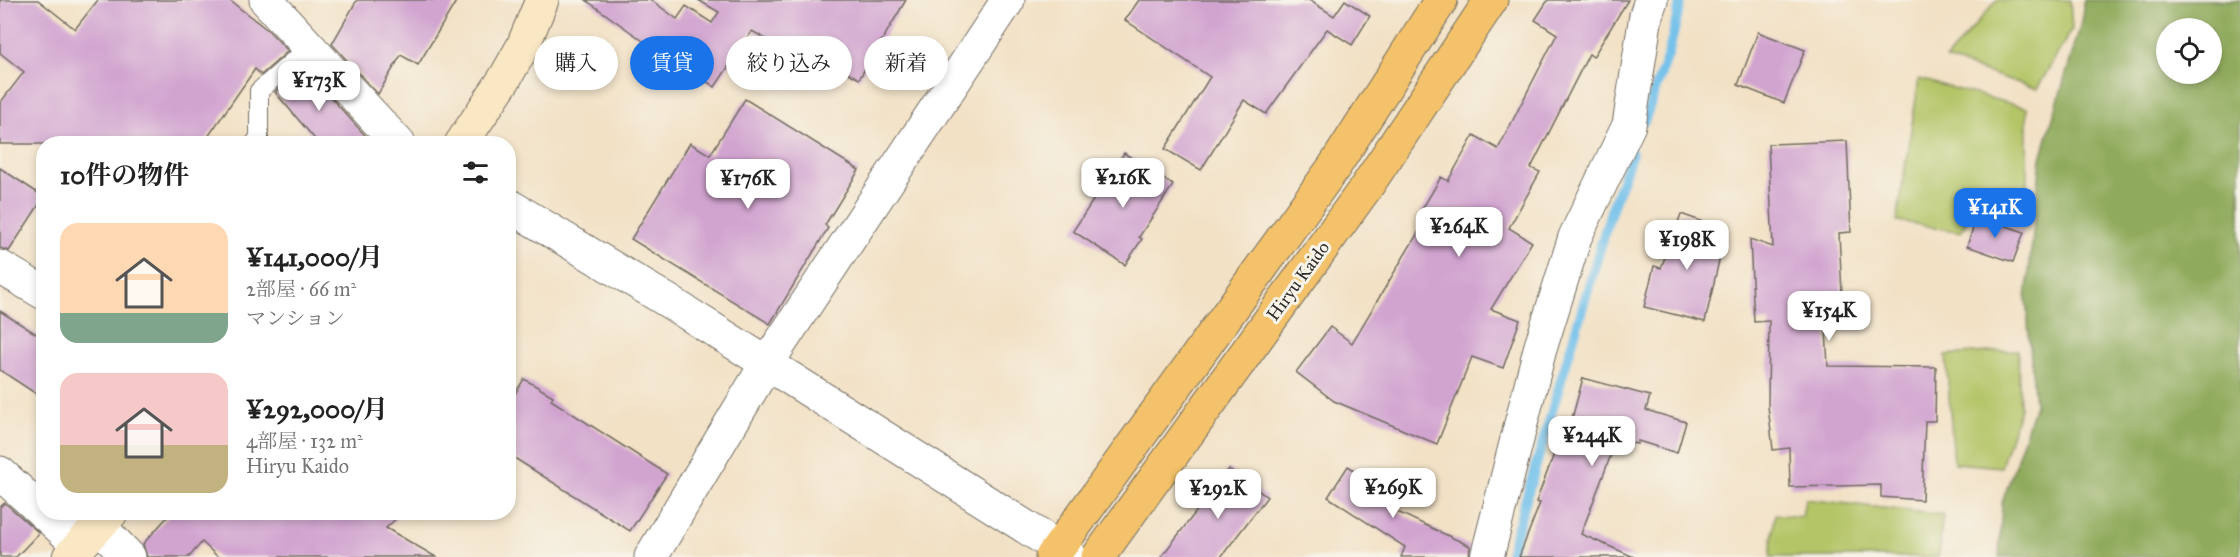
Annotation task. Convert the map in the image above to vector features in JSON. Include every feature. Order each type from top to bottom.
[{"type":"highway","name":"Hiryu Kaido","points":[[1060,554],[1334,167],[1441,0]]},
{"type":"highway","name":"Hiryu Kaido","points":[[1098,557],[1367,186],[1491,0]]},
{"type":"street","points":[[266,0],[392,136]]},
{"type":"street","points":[[466,136],[505,78],[523,46],[542,0]]},
{"type":"street","points":[[651,557],[766,363],[1008,0]]},
{"type":"street","points":[[1487,557],[1540,349],[1575,237],[1629,125],[1646,15],[1652,0]]},
{"type":"street","points":[[516,210],[766,363],[1060,554]]},
{"type":"street","points":[[0,267],[36,288]]},
{"type":"street","points":[[0,473],[36,506]]},
{"type":"street","points":[[58,520],[129,557]]},
{"type":"lane","points":[[259,136],[259,91],[309,47]]},
{"type":"green space","points":[[1997,0],[2070,0],[2072,29],[2037,89],[1946,59]]},
{"type":"green space","points":[[2083,0],[2240,0],[2240,557],[1999,557],[2002,503],[2035,405],[2026,299],[2041,158],[2083,17]]},
{"type":"green space","points":[[1919,79],[2027,108],[2027,222],[1972,211],[1961,232],[1897,221]]},
{"type":"green space","points":[[2018,350],[2020,408],[2001,467],[1954,463],[1946,355]]},
{"type":"green space","points":[[1805,499],[1943,515],[1938,557],[1770,557],[1775,514],[1802,517]]},
{"type":"building","points":[[0,0],[38,0],[75,29],[98,0],[229,0],[269,31],[288,51],[261,75],[255,69],[209,136],[36,136],[36,144],[0,144],[0,103],[24,72],[0,53]]},
{"type":"building","points":[[357,0],[457,0],[418,65],[401,55],[378,94],[332,44]]},
{"type":"building","points":[[586,0],[651,0],[677,19],[686,6],[712,23],[719,12],[698,0],[906,0],[885,36],[864,36],[864,71],[859,79],[852,75],[852,36],[761,36],[752,31],[749,36],[726,36],[726,70],[715,87],[714,36],[636,36]]},
{"type":"building","points":[[1139,0],[1309,0],[1334,16],[1345,0],[1370,16],[1352,45],[1327,29],[1266,114],[1244,100],[1201,170],[1165,149],[1210,77],[1125,20]]},
{"type":"building","points":[[1548,0],[1628,0],[1593,57],[1589,54],[1531,168],[1540,172],[1509,228],[1532,242],[1491,309],[1520,320],[1503,368],[1472,357],[1437,444],[1334,401],[1296,372],[1330,327],[1352,343],[1428,216],[1421,211],[1441,177],[1448,181],[1474,135],[1498,149],[1557,34],[1535,20]]},
{"type":"building","points":[[1758,32],[1805,50],[1784,103],[1738,85]]},
{"type":"building","points":[[303,67],[366,136],[312,136],[275,92]]},
{"type":"building","points":[[745,99],[859,170],[825,225],[828,228],[770,324],[631,239],[690,143],[710,155]]},
{"type":"building","points":[[1847,141],[1851,232],[1839,233],[1842,294],[1824,294],[1828,366],[1936,367],[1935,421],[1925,421],[1922,500],[1881,497],[1881,485],[1790,487],[1789,448],[1773,450],[1768,406],[1769,321],[1754,322],[1750,239],[1773,247],[1768,144]]},
{"type":"building","points":[[1124,153],[1173,185],[1139,237],[1142,239],[1125,265],[1073,231]]},
{"type":"building","points":[[0,168],[36,192],[36,209],[9,251],[0,248]]},
{"type":"building","points":[[1681,214],[1726,230],[1705,322],[1644,307],[1654,266],[1661,268]]},
{"type":"building","points":[[1977,216],[2024,232],[2013,262],[1967,246]]},
{"type":"building","points":[[0,311],[36,334],[36,394],[0,370]]},
{"type":"building","points":[[1583,378],[1650,396],[1646,410],[1686,422],[1677,453],[1638,441],[1637,444],[1617,439],[1581,534],[1634,557],[1519,557],[1540,503],[1536,502],[1557,446],[1564,448]]},
{"type":"building","points":[[524,379],[553,396],[551,400],[667,474],[630,531],[516,459],[516,392]]},
{"type":"building","points":[[1348,466],[1398,498],[1391,509],[1470,546],[1469,557],[1401,557],[1405,547],[1328,497]]},
{"type":"building","points":[[1229,469],[1267,497],[1221,557],[1161,557]]},
{"type":"building","points":[[5,503],[39,533],[16,557],[0,557],[0,507]]},
{"type":"building","points":[[165,520],[395,520],[386,528],[436,557],[218,557],[202,542],[189,557],[147,557],[143,544]]},
{"type":"waterway","points":[[1644,121],[1669,52],[1681,0]]},
{"type":"waterway","points":[[1509,557],[1611,211],[1632,153]]}]
